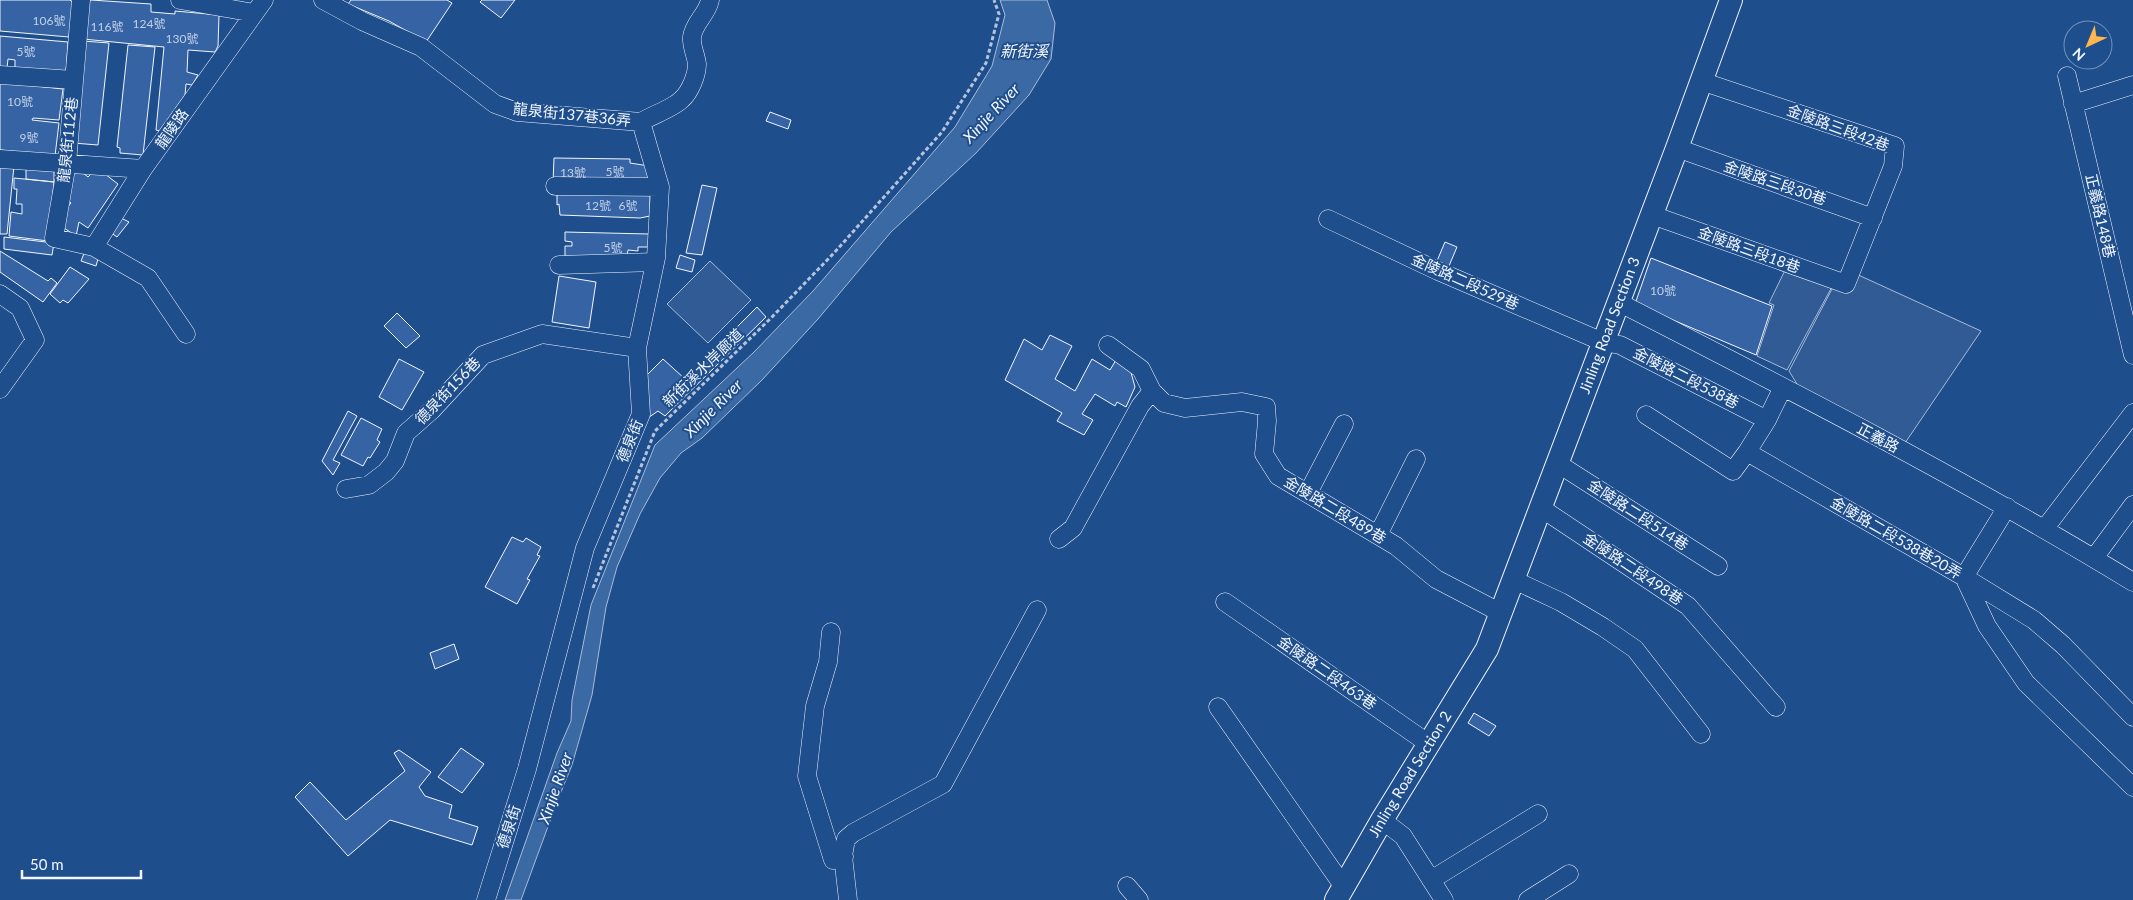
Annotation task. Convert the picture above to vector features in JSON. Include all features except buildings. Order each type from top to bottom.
[{"type":"main road","name":"Jinling Road Section 3","points":[[1487,650],[1652,215],[1731,0]]},
{"type":"main road","name":"Jinling Road Section 2","points":[[1340,894],[1382,820],[1487,650]]},
{"type":"street","name":"龍泉街112巷","points":[[81,0],[68,163],[54,238],[94,248]]},
{"type":"street","points":[[180,0],[259,6]]},
{"type":"street","name":"龍泉街137巷36弄","points":[[323,0],[362,21],[421,47],[495,104],[517,112],[642,122]]},
{"type":"street","points":[[642,122],[682,100],[688,90],[694,79],[697,65],[691,38],[697,23],[708,10],[710,0]]},
{"type":"street","name":"龍陵路","points":[[94,248],[143,170],[259,6]]},
{"type":"street","points":[[0,75],[74,80]]},
{"type":"street","name":"正義路148巷","points":[[2067,76],[2133,355]]},
{"type":"street","name":"金陵路三段42巷","points":[[1702,81],[1895,146],[1893,166],[1846,284]]},
{"type":"street","points":[[2073,104],[2133,85]]},
{"type":"street","name":"德泉街","points":[[486,900],[527,769],[585,548],[641,414],[637,348],[655,262],[660,187],[642,122]]},
{"type":"street","name":"金陵路三段30巷","points":[[1677,148],[1873,218]]},
{"type":"street","points":[[0,159],[143,170]]},
{"type":"street","points":[[554,186],[660,187]]},
{"type":"street","name":"金陵路三段18巷","points":[[1652,215],[1846,284]]},
{"type":"street","name":"金陵路二段529巷","points":[[1328,219],[1438,271],[1603,342]]},
{"type":"street","points":[[94,248],[148,278],[186,334]]},
{"type":"street","points":[[559,265],[655,262]]},
{"type":"street","points":[[0,294],[20,308],[35,340],[0,389]]},
{"type":"street","name":"正義路","points":[[1618,302],[1783,387],[2007,507],[2133,582]]},
{"type":"street","name":"德泉街156巷","points":[[346,489],[369,485],[386,472],[395,461],[406,433],[432,410],[483,355],[542,334],[637,348]]},
{"type":"street","name":"金陵路二段538巷","points":[[1603,342],[1620,345],[1767,420]]},
{"type":"street","points":[[1059,539],[1073,528],[1088,504],[1140,406],[1152,391],[1142,369],[1108,345]]},
{"type":"street","points":[[1646,416],[1733,471],[1767,420],[1783,387]]},
{"type":"street","name":"金陵路二段489巷","points":[[1152,391],[1164,403],[1185,408],[1242,402],[1266,407],[1268,421],[1264,454],[1278,476],[1396,546],[1436,579],[1501,613]]},
{"type":"street","points":[[2045,528],[2133,413]]},
{"type":"street","points":[[1308,493],[1344,424]]},
{"type":"street","name":"金陵路二段538巷20弄","points":[[1747,452],[2034,620],[2063,645],[2133,716]]},
{"type":"street","points":[[1378,535],[1416,459]]},
{"type":"street","name":"金陵路二段514巷","points":[[1557,463],[1718,566]]},
{"type":"street","points":[[2094,558],[2133,505]]},
{"type":"street","points":[[2007,507],[1964,578],[1987,626],[2026,683],[2133,787]]},
{"type":"street","name":"金陵路二段498巷","points":[[1541,508],[1688,606],[1776,707]]},
{"type":"street","points":[[1514,580],[1561,602],[1603,627],[1635,650],[1701,734]]},
{"type":"street","name":"金陵路二段463巷","points":[[1225,602],[1429,744]]},
{"type":"street","points":[[848,900],[844,857],[846,839],[853,833],[942,784],[1037,610]]},
{"type":"street","points":[[831,632],[828,662],[815,706],[807,776],[833,860],[844,857]]},
{"type":"street","points":[[1218,707],[1340,894]]},
{"type":"street","points":[[1431,880],[1538,814]]},
{"type":"street","points":[[1382,820],[1403,836],[1444,900]]},
{"type":"street","points":[[1528,900],[1569,874]]},
{"type":"street","points":[[1127,886],[1139,900]]},
{"type":"path","name":"新街溪水岸廊道","points":[[590,596],[655,431],[772,317],[834,253],[942,132],[986,63],[999,14],[994,0]]},
{"type":"shaded area","points":[[1791,258],[1834,283],[1787,370],[1757,356],[1774,305],[1769,303]]},
{"type":"shaded area","points":[[710,261],[751,300],[708,343],[667,304]]},
{"type":"shaded area","points":[[1843,268],[1981,331],[1903,446],[1800,389],[1789,371]]},
{"type":"water","name":"新街溪","points":[[1000,0],[1047,0],[1055,23],[1051,59],[1029,95],[976,153],[891,232],[818,319],[762,380],[702,438],[681,453],[660,478],[640,514],[617,567],[606,607],[592,695],[572,765],[521,900],[505,900],[557,753],[571,721],[572,700],[591,605],[655,445],[754,352],[813,291],[955,127],[992,66],[1005,15]]},
{"type":"water label","name":"Xinjie River","points":[[991,113]]},
{"type":"water label","name":"Xinjie River","points":[[713,408]]},
{"type":"water label","name":"Xinjie River","points":[[555,788]]}]
